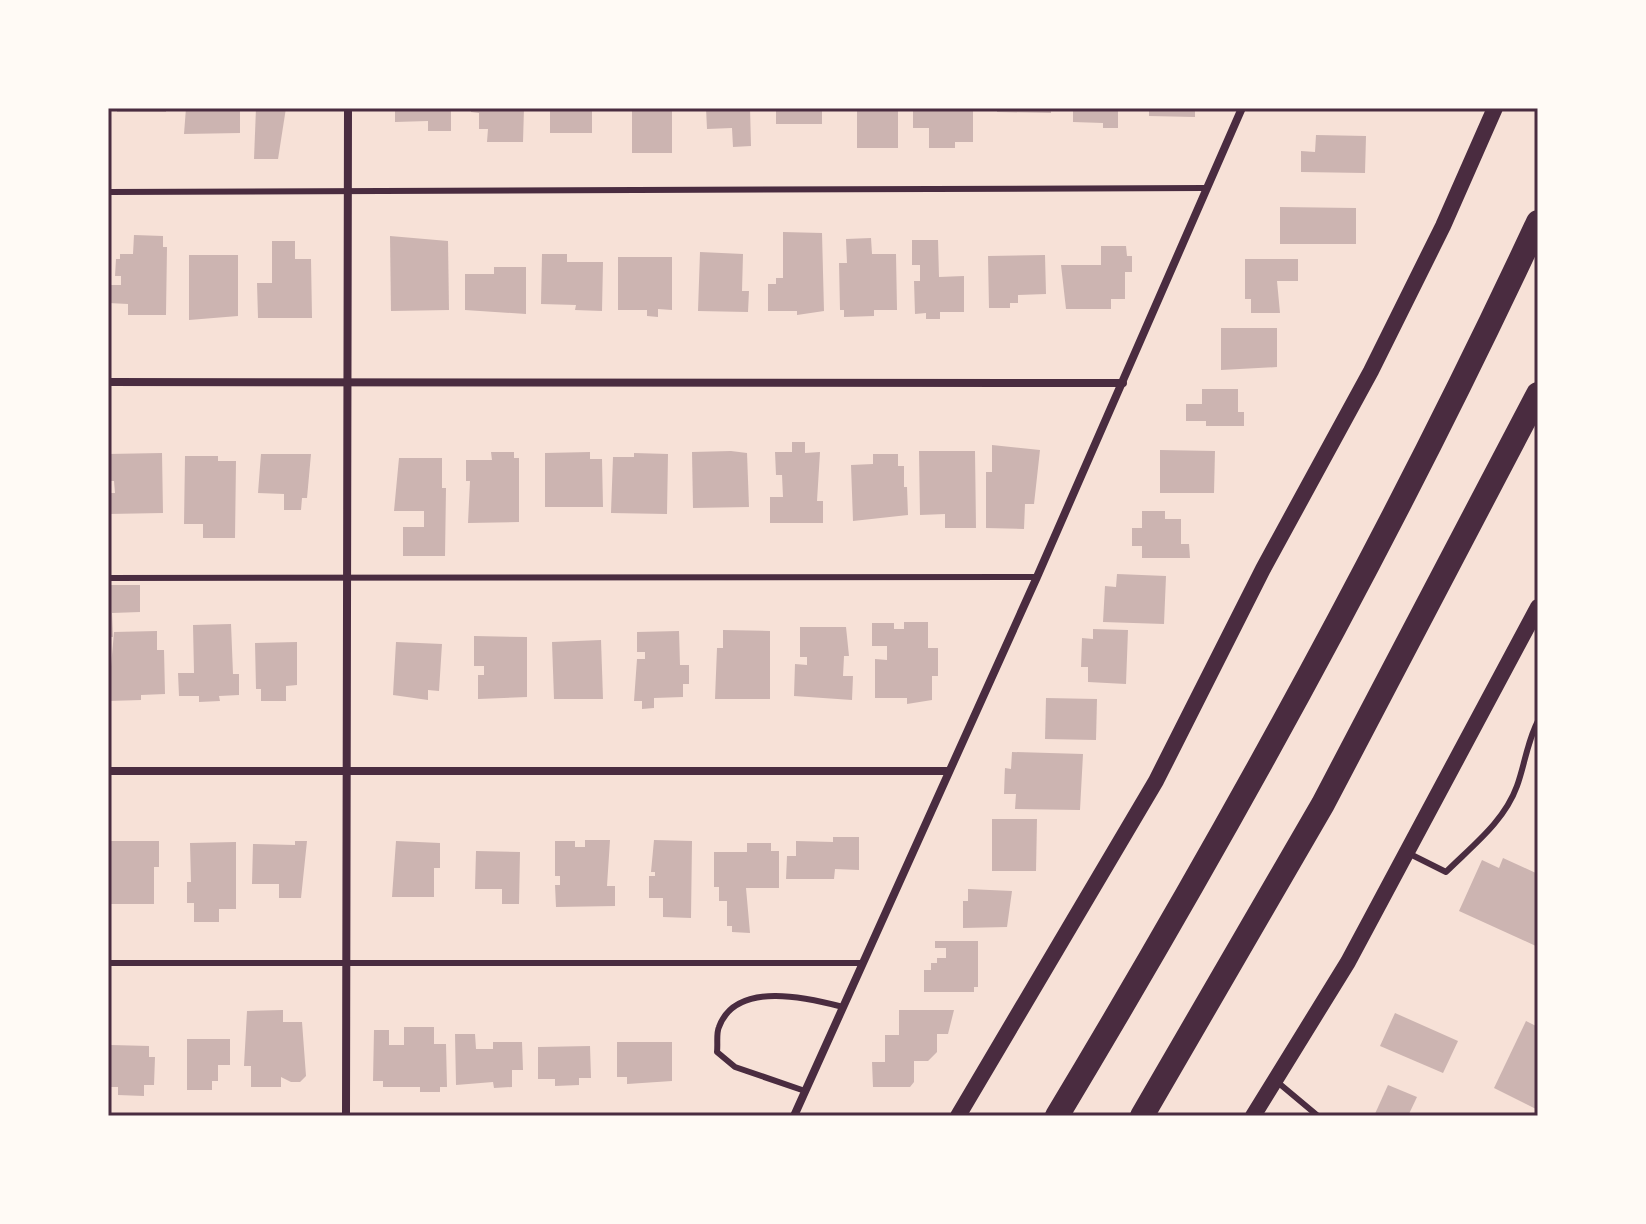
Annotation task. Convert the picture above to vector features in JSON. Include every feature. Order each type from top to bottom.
[{"type":"highway","points":[[1057,1116],[1248,788],[1435,437],[1538,222]]},
{"type":"highway","points":[[1142,1116],[1344,767],[1538,394]]},
{"type":"main road","points":[[958,1116],[1156,781],[1263,569],[1378,358],[1443,226],[1495,108]]},
{"type":"main road","points":[[1253,1116],[1348,962],[1538,607]]},
{"type":"street","points":[[346,1116],[348,108]]},
{"type":"street","points":[[794,1116],[1037,577],[1242,108]]},
{"type":"street","points":[[108,382],[1123,383]]},
{"type":"street","points":[[108,771],[948,771]]},
{"type":"lane","points":[[108,192],[1205,188]]},
{"type":"lane","points":[[108,578],[1037,577]]},
{"type":"lane","points":[[1408,853],[1446,872],[1500,819],[1517,786],[1527,744],[1538,721]]},
{"type":"lane","points":[[108,963],[863,963]]},
{"type":"lane","points":[[805,1091],[735,1067],[717,1052],[719,1027],[733,1007],[765,995],[807,997],[843,1007]]},
{"type":"lane","points":[[1275,1080],[1318,1116]]},
{"type":"building","points":[[117,108],[166,108],[166,112],[117,112]]},
{"type":"building","points":[[186,108],[240,108],[240,133],[184,134]]},
{"type":"building","points":[[256,108],[286,108],[278,159],[254,159]]},
{"type":"building","points":[[395,108],[451,108],[451,131],[428,131],[428,121],[395,122]]},
{"type":"building","points":[[471,108],[524,108],[523,142],[487,142],[488,129],[479,129],[479,113],[471,112]]},
{"type":"building","points":[[550,108],[592,108],[592,133],[550,133]]},
{"type":"building","points":[[632,108],[672,108],[672,153],[632,153]]},
{"type":"building","points":[[706,108],[750,108],[751,146],[733,147],[732,128],[707,129]]},
{"type":"building","points":[[776,108],[822,108],[822,124],[776,124]]},
{"type":"building","points":[[857,108],[898,108],[898,148],[857,148]]},
{"type":"building","points":[[913,108],[973,108],[973,142],[955,142],[955,148],[929,148],[929,128],[913,128]]},
{"type":"building","points":[[997,108],[1051,108],[1051,113],[997,112]]},
{"type":"building","points":[[1073,108],[1118,108],[1118,128],[1103,128],[1103,123],[1073,122]]},
{"type":"building","points":[[1149,108],[1195,108],[1195,117],[1149,116]]},
{"type":"building","points":[[1316,135],[1366,136],[1365,173],[1301,172],[1301,151],[1315,152]]},
{"type":"building","points":[[1280,207],[1356,208],[1356,244],[1280,244]]},
{"type":"building","points":[[783,232],[822,233],[824,311],[797,315],[797,311],[768,311],[768,284],[776,284],[776,278],[783,278]]},
{"type":"building","points":[[134,235],[163,236],[163,247],[167,247],[166,315],[128,315],[128,304],[108,303],[108,285],[121,285],[121,276],[115,276],[116,259],[120,259],[120,254],[133,254]]},
{"type":"building","points":[[390,236],[448,241],[449,310],[391,311]]},
{"type":"building","points":[[871,238],[872,254],[896,254],[897,310],[874,310],[874,316],[844,317],[844,310],[840,310],[839,263],[847,263],[846,239]]},
{"type":"building","points":[[912,240],[938,240],[939,277],[964,276],[964,312],[940,312],[940,319],[926,319],[926,313],[915,314],[914,281],[920,281],[920,265],[912,265]]},
{"type":"building","points":[[272,241],[295,241],[295,259],[311,259],[312,318],[258,318],[257,283],[272,283]]},
{"type":"building","points":[[1101,246],[1126,246],[1127,256],[1132,256],[1132,272],[1125,272],[1125,299],[1111,299],[1111,309],[1066,309],[1061,265],[1101,265]]},
{"type":"building","points":[[700,252],[743,254],[742,291],[749,291],[748,312],[698,311]]},
{"type":"building","points":[[542,254],[567,254],[567,262],[603,262],[602,311],[575,310],[576,305],[541,304]]},
{"type":"building","points":[[189,255],[238,255],[238,316],[189,320]]},
{"type":"building","points":[[1045,255],[1046,294],[1018,295],[1018,303],[1010,303],[1010,308],[989,308],[988,256]]},
{"type":"building","points":[[618,257],[672,257],[672,310],[658,309],[658,317],[647,316],[647,310],[618,310]]},
{"type":"building","points":[[1245,259],[1298,259],[1298,281],[1277,281],[1280,313],[1251,313],[1251,299],[1245,299]]},
{"type":"building","points":[[494,267],[526,267],[526,314],[465,310],[465,274],[494,274]]},
{"type":"building","points":[[1221,328],[1277,328],[1277,367],[1221,370]]},
{"type":"building","points":[[1202,389],[1238,389],[1238,412],[1244,412],[1244,426],[1206,426],[1206,421],[1186,421],[1186,404],[1202,404]]},
{"type":"building","points":[[792,442],[805,442],[805,453],[820,452],[817,501],[823,501],[823,523],[770,523],[770,497],[783,497],[782,475],[776,475],[775,452],[792,452]]},
{"type":"building","points":[[992,445],[1040,450],[1034,504],[1025,504],[1024,529],[986,528],[986,472],[992,472]]},
{"type":"building","points":[[1160,450],[1215,451],[1214,493],[1160,493]]},
{"type":"building","points":[[919,451],[975,451],[976,528],[945,528],[945,514],[920,515]]},
{"type":"building","points":[[491,452],[514,452],[514,458],[519,458],[519,522],[468,523],[470,481],[466,481],[466,460],[492,460]]},
{"type":"building","points":[[590,452],[590,459],[602,459],[603,507],[545,507],[545,453]]},
{"type":"building","points":[[692,452],[747,453],[749,507],[693,508]]},
{"type":"building","points":[[162,453],[163,513],[108,514],[108,493],[115,493],[114,481],[108,481],[108,454]]},
{"type":"building","points":[[634,453],[668,454],[667,514],[611,513],[613,457],[634,457]]},
{"type":"building","points":[[261,454],[311,454],[307,498],[302,498],[301,510],[284,510],[284,494],[258,493]]},
{"type":"building","points":[[873,454],[898,454],[898,466],[904,466],[908,515],[853,521],[851,465],[873,464]]},
{"type":"building","points":[[185,456],[218,456],[218,461],[236,461],[235,538],[203,538],[203,524],[184,524]]},
{"type":"building","points":[[399,458],[442,458],[442,488],[446,488],[445,556],[403,556],[403,527],[424,527],[424,511],[394,511]]},
{"type":"building","points":[[1142,511],[1165,511],[1165,519],[1181,519],[1181,544],[1189,544],[1190,558],[1142,558],[1142,546],[1132,546],[1132,528],[1142,528]]},
{"type":"building","points":[[1117,574],[1166,576],[1164,624],[1103,622],[1105,586],[1116,587]]},
{"type":"building","points":[[108,585],[140,585],[140,612],[112,613],[113,637],[108,637]]},
{"type":"building","points":[[904,622],[928,622],[928,648],[938,648],[938,676],[932,676],[932,700],[907,704],[907,698],[875,698],[875,659],[887,660],[887,646],[872,646],[872,623],[894,623],[894,629],[904,629]]},
{"type":"building","points":[[231,624],[233,674],[239,674],[239,695],[219,696],[220,701],[199,702],[199,696],[179,696],[178,673],[194,673],[193,625]]},
{"type":"building","points":[[800,627],[846,627],[849,656],[844,656],[843,676],[853,676],[852,700],[794,696],[795,664],[807,665],[807,657],[800,657]]},
{"type":"building","points":[[1093,629],[1128,630],[1126,684],[1088,682],[1088,667],[1081,667],[1082,638],[1093,639]]},
{"type":"building","points":[[723,630],[770,631],[770,699],[715,699],[717,648],[723,648]]},
{"type":"building","points":[[157,631],[157,650],[164,650],[165,694],[141,695],[141,700],[108,701],[114,632]]},
{"type":"building","points":[[679,631],[680,665],[689,665],[689,684],[683,684],[683,697],[654,698],[654,708],[642,709],[642,701],[634,701],[637,659],[645,659],[645,652],[637,652],[637,632]]},
{"type":"building","points":[[474,636],[527,637],[527,697],[478,699],[478,675],[484,675],[484,666],[474,666]]},
{"type":"building","points":[[601,640],[603,699],[554,699],[552,642]]},
{"type":"building","points":[[297,642],[297,685],[286,686],[286,701],[261,701],[261,689],[256,689],[255,643]]},
{"type":"building","points":[[396,642],[442,644],[439,691],[428,690],[428,700],[393,695]]},
{"type":"building","points":[[1046,698],[1097,699],[1096,740],[1045,739]]},
{"type":"building","points":[[1012,752],[1083,754],[1080,810],[1015,809],[1016,794],[1004,794],[1005,768],[1011,769]]},
{"type":"building","points":[[992,819],[1037,819],[1036,871],[992,871]]},
{"type":"building","points":[[833,837],[859,837],[859,870],[835,869],[834,879],[786,879],[787,856],[796,856],[796,841],[833,842]]},
{"type":"building","points":[[585,840],[610,840],[607,886],[615,886],[615,906],[556,907],[555,885],[560,885],[560,876],[555,876],[555,841],[575,841],[575,847],[585,847]]},
{"type":"building","points":[[654,840],[692,841],[691,918],[663,917],[663,898],[649,898],[649,876],[655,876],[655,872],[651,872]]},
{"type":"building","points":[[108,841],[159,841],[159,867],[154,867],[154,904],[108,904]]},
{"type":"building","points":[[295,841],[307,841],[301,898],[279,898],[279,884],[252,884],[253,844],[295,845]]},
{"type":"building","points":[[396,841],[440,843],[440,868],[434,868],[434,897],[392,897]]},
{"type":"building","points":[[236,842],[236,909],[219,909],[219,922],[194,922],[194,903],[187,903],[187,882],[191,882],[190,843]]},
{"type":"building","points":[[747,843],[771,843],[771,851],[779,851],[779,888],[746,888],[750,933],[732,932],[732,926],[727,926],[727,901],[719,901],[719,887],[714,887],[714,852],[747,852]]},
{"type":"building","points":[[476,851],[520,852],[519,904],[502,904],[502,889],[475,889]]},
{"type":"building","points":[[1503,858],[1538,874],[1538,947],[1459,911],[1482,860],[1499,868]]},
{"type":"building","points":[[968,889],[1012,891],[1007,927],[963,928],[963,901],[968,901]]},
{"type":"building","points":[[935,941],[978,941],[978,987],[974,987],[974,992],[924,992],[924,970],[931,970],[931,963],[937,963],[937,958],[946,958],[946,948],[935,948]]},
{"type":"building","points":[[283,1010],[283,1022],[302,1022],[306,1076],[300,1082],[281,1077],[281,1087],[251,1087],[251,1066],[244,1066],[247,1011]]},
{"type":"building","points":[[899,1010],[954,1010],[948,1034],[937,1034],[937,1052],[928,1061],[914,1061],[914,1082],[910,1087],[873,1087],[872,1062],[885,1062],[885,1035],[899,1035]]},
{"type":"building","points":[[1395,1013],[1458,1041],[1443,1073],[1380,1046]]},
{"type":"building","points":[[1526,1021],[1538,1027],[1538,1110],[1494,1088]]},
{"type":"building","points":[[404,1027],[434,1027],[434,1044],[446,1044],[447,1087],[440,1087],[440,1092],[420,1092],[420,1087],[383,1087],[383,1081],[373,1081],[374,1030],[389,1030],[389,1045],[404,1045]]},
{"type":"building","points":[[455,1034],[475,1034],[476,1049],[493,1049],[493,1042],[522,1042],[523,1070],[512,1070],[512,1087],[494,1088],[493,1082],[456,1085]]},
{"type":"building","points":[[187,1039],[230,1039],[230,1065],[218,1065],[218,1081],[212,1081],[212,1090],[187,1090]]},
{"type":"building","points":[[617,1042],[672,1042],[672,1081],[627,1084],[627,1077],[617,1077]]},
{"type":"building","points":[[111,1045],[149,1046],[149,1057],[155,1057],[154,1085],[144,1085],[144,1096],[118,1095],[118,1087],[108,1087]]},
{"type":"building","points":[[590,1046],[591,1078],[579,1078],[579,1085],[555,1086],[555,1079],[538,1079],[538,1047]]},
{"type":"building","points":[[1388,1085],[1417,1097],[1408,1116],[1374,1116]]}]
